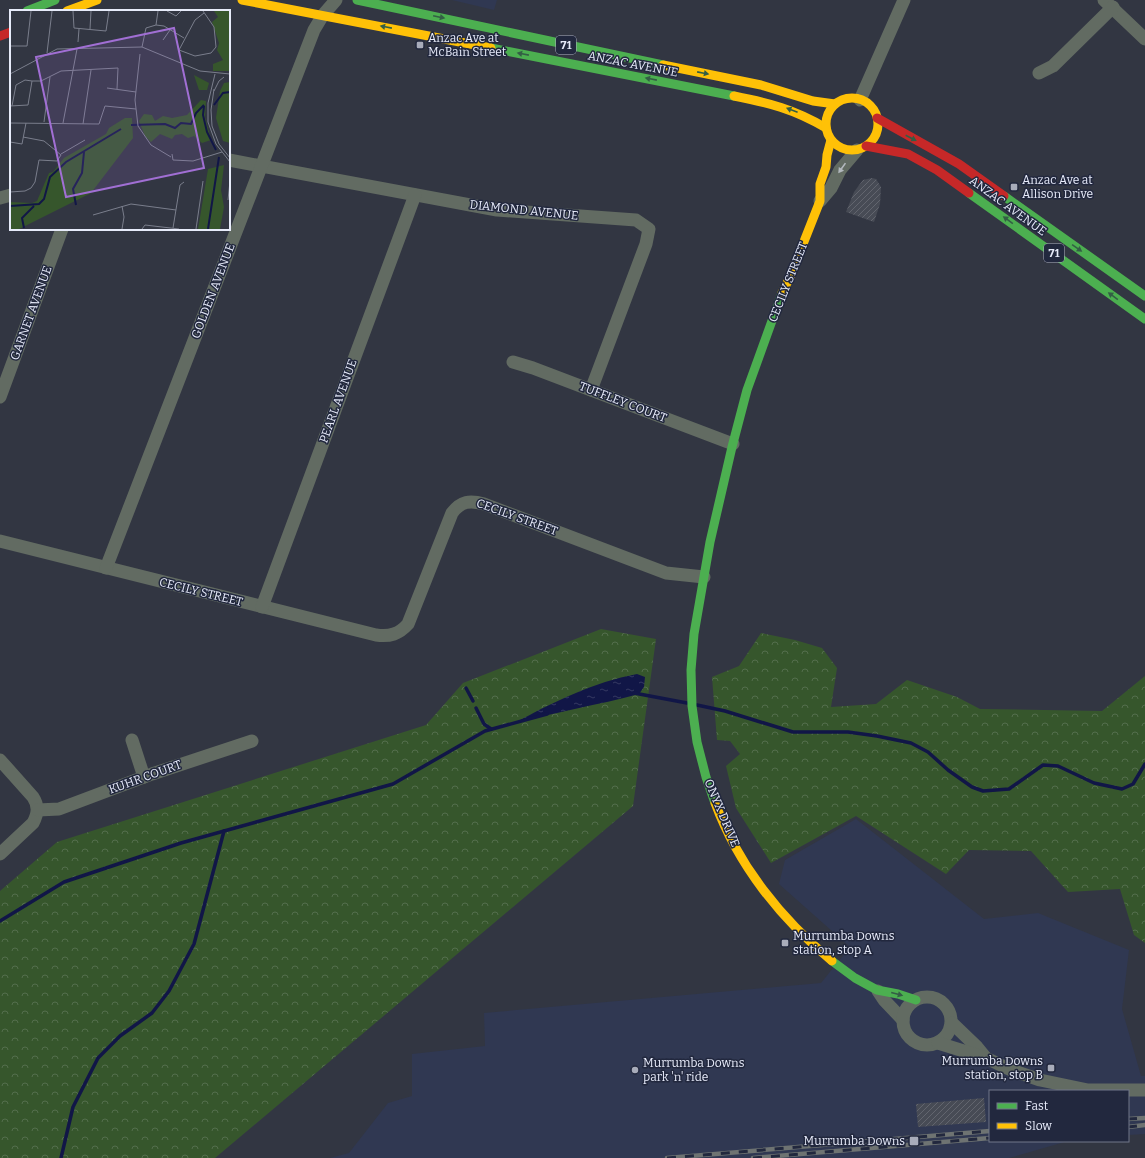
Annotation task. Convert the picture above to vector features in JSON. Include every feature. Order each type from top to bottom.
[{"type":"main road","points":[[30,10],[55,0]]},
{"type":"main road","points":[[70,10],[97,0]]},
{"type":"main road","name":"ANZAC AVENUE","points":[[242,0],[755,100],[792,110],[826,128]]},
{"type":"main road","name":"ANZAC AVENUE","points":[[357,0],[384,3],[598,52],[762,85],[813,100],[835,104]]},
{"type":"main road","points":[[0,36],[10,32]]},
{"type":"main road","name":"71","points":[[835,104],[852,98],[860,100],[868,104],[874,110],[877,118]]},
{"type":"main road","points":[[831,140],[826,128],[827,115],[835,104]]},
{"type":"main road","points":[[862,148],[874,138],[878,129],[877,118]]},
{"type":"main road","name":"ANZAC AVENUE","points":[[877,118],[959,164],[1145,296]]},
{"type":"main road","name":"71","points":[[831,140],[838,147],[847,150],[862,148]]},
{"type":"main road","name":"CECILY STREET","points":[[704,576],[717,504],[747,392],[778,300],[790,277],[820,201],[820,184],[826,167],[827,155],[831,140]]},
{"type":"main road","name":"ANZAC AVENUE","points":[[862,148],[908,154],[925,163],[963,188],[1145,319]]},
{"type":"main road","name":"ONYX DRIVE","points":[[704,576],[694,640],[691,671],[694,713],[699,750],[708,785],[721,817],[741,858],[763,892],[785,918],[832,961],[878,991],[890,992],[916,1000]]},
{"type":"street","name":"GOLDEN AVENUE","points":[[106,568],[314,30],[323,15],[336,0]]},
{"type":"street","points":[[860,100],[904,0]]},
{"type":"street","points":[[1039,73],[1053,66],[1109,4],[1145,39]]},
{"type":"street","name":"CECILY STREET","points":[[820,201],[831,188],[840,170],[862,148]]},
{"type":"street","name":"DIAMOND AVENUE","points":[[230,160],[415,196],[497,210],[636,220],[649,229],[646,244],[591,390]]},
{"type":"street","points":[[0,198],[10,195]]},
{"type":"street","name":"PEARL AVENUE","points":[[262,607],[415,196]]},
{"type":"street","name":"GARNET AVENUE","points":[[0,397],[62,230]]},
{"type":"street","name":"TUFFLEY COURT","points":[[513,362],[533,368],[733,444]]},
{"type":"street","name":"CECILY STREET","points":[[0,542],[385,636],[402,630],[408,624],[452,513],[462,503],[469,501],[484,504],[666,573],[704,576]]},
{"type":"street","points":[[132,740],[144,777]]},
{"type":"street","name":"KUHR COURT","points":[[38,810],[59,809],[144,777],[252,741]]},
{"type":"street","points":[[0,760],[33,797],[37,803],[38,810],[33,824],[0,854]]},
{"type":"street","name":"ONYX DRIVE","points":[[878,991],[884,1000],[903,1020]]},
{"type":"street","points":[[926,997],[938,999],[947,1007],[950,1012],[952,1023],[948,1035],[938,1043],[926,1046],[914,1042],[906,1032],[903,1020],[907,1008],[916,1000],[926,997]]},
{"type":"street","points":[[952,1023],[977,1047],[986,1058]]},
{"type":"street","points":[[938,1043],[986,1058],[1010,1070],[1040,1080],[1069,1087],[1099,1090],[1145,1090]]},
{"type":"shaded area","points":[[452,0],[497,0],[494,10]]},
{"type":"shaded area","points":[[856,819],[984,919],[1038,913],[1129,950],[1122,1009],[1141,1076],[1145,1076],[1145,1134],[1129,1135],[1129,1090],[989,1090],[989,1142],[1065,1142],[1009,1158],[330,1158],[349,1153],[388,1103],[412,1096],[412,1054],[485,1046],[484,1013],[821,983],[850,947],[779,884],[785,860]]},
{"type":"green space","points":[[601,629],[656,639],[633,806],[215,1158],[0,1158],[0,891],[57,842],[426,725],[463,683]]},
{"type":"green space","points":[[761,633],[795,640],[822,648],[837,668],[831,707],[876,704],[907,680],[957,697],[980,709],[1102,711],[1145,676],[1145,943],[1134,935],[1120,889],[1068,892],[1031,851],[969,850],[946,874],[856,816],[771,863],[736,808],[726,766],[740,754],[730,741],[717,740],[712,677],[739,666]]},
{"type":"water","points":[[637,674],[645,677],[644,687],[639,694],[515,723],[590,687]]},
{"type":"building","points":[[872,178],[876,179],[881,187],[880,204],[874,222],[846,212],[854,192],[863,180]]},
{"type":"building","points":[[984,1098],[986,1122],[918,1127],[916,1104]]},
{"type":"waterway","points":[[466,688],[473,701]]},
{"type":"waterway","points":[[634,693],[687,703]]},
{"type":"waterway","points":[[697,705],[725,711],[793,732],[848,732],[911,743],[928,752],[948,770],[972,787],[983,791],[1009,789],[1043,765],[1058,766],[1094,783],[1122,789],[1133,784],[1145,764]]},
{"type":"waterway","points":[[476,708],[484,724],[491,729]]},
{"type":"waterway","points":[[0,921],[64,882],[181,843],[393,784],[485,731],[547,714]]},
{"type":"waterway","points":[[61,1158],[73,1107],[98,1058],[120,1036],[152,1013],[169,991],[194,944],[224,831]]},
{"type":"railway","points":[[1129,1119],[1145,1118]]},
{"type":"railway","points":[[1129,1127],[1145,1125]]},
{"type":"railway","points":[[667,1158],[989,1131]]},
{"type":"railway","points":[[753,1158],[989,1138]]},
{"type":"traffic: fast","points":[[30,10],[55,0]]},
{"type":"traffic: fast","points":[[357,0],[663,65]]},
{"type":"traffic: fast","points":[[491,48],[734,96]]},
{"type":"traffic: fast","points":[[969,193],[1145,319]]},
{"type":"traffic: fast","points":[[1004,196],[1145,296]]},
{"type":"traffic: fast","points":[[715,803],[706,777],[697,742],[692,706],[691,670],[694,634],[710,542],[732,447],[747,390],[782,293]]},
{"type":"traffic: fast","points":[[832,961],[855,978],[877,990],[898,994],[916,1000]]},
{"type":"traffic: slow","points":[[70,10],[97,0]]},
{"type":"traffic: slow","points":[[242,0],[491,48]]},
{"type":"traffic: slow","points":[[663,65],[761,85],[813,101],[835,104]]},
{"type":"traffic: slow","points":[[734,96],[759,101],[792,111],[826,128]]},
{"type":"traffic: slow","points":[[852,98],[866,102],[874,110],[878,124],[874,138],[866,146],[852,150],[838,146],[830,138],[826,124],[830,110],[838,102],[852,98]]},
{"type":"traffic: slow","points":[[782,293],[790,277],[820,201],[820,184],[826,167],[827,155],[831,140]]},
{"type":"traffic: slow","points":[[715,803],[736,848],[763,890],[795,927],[832,961]]},
{"type":"traffic: jam","points":[[0,36],[10,32]]},
{"type":"traffic: jam","points":[[877,118],[959,164],[1004,196]]},
{"type":"traffic: jam","points":[[866,146],[908,154],[937,170],[969,193]]},
{"type":"place","name":"Anzac Ave at McBain Street","points":[[420,45]]},
{"type":"place","name":"Anzac Ave at Allison Drive","points":[[1014,187]]},
{"type":"place","name":"Murrumba Downs station, stop A","points":[[785,943]]},
{"type":"place","name":"Murrumba Downs station, stop B","points":[[1051,1068]]},
{"type":"place","name":"Murrumba Downs park 'n' ride","points":[[635,1070]]},
{"type":"place","name":"Murrumba Downs","points":[[914,1141]]}]
